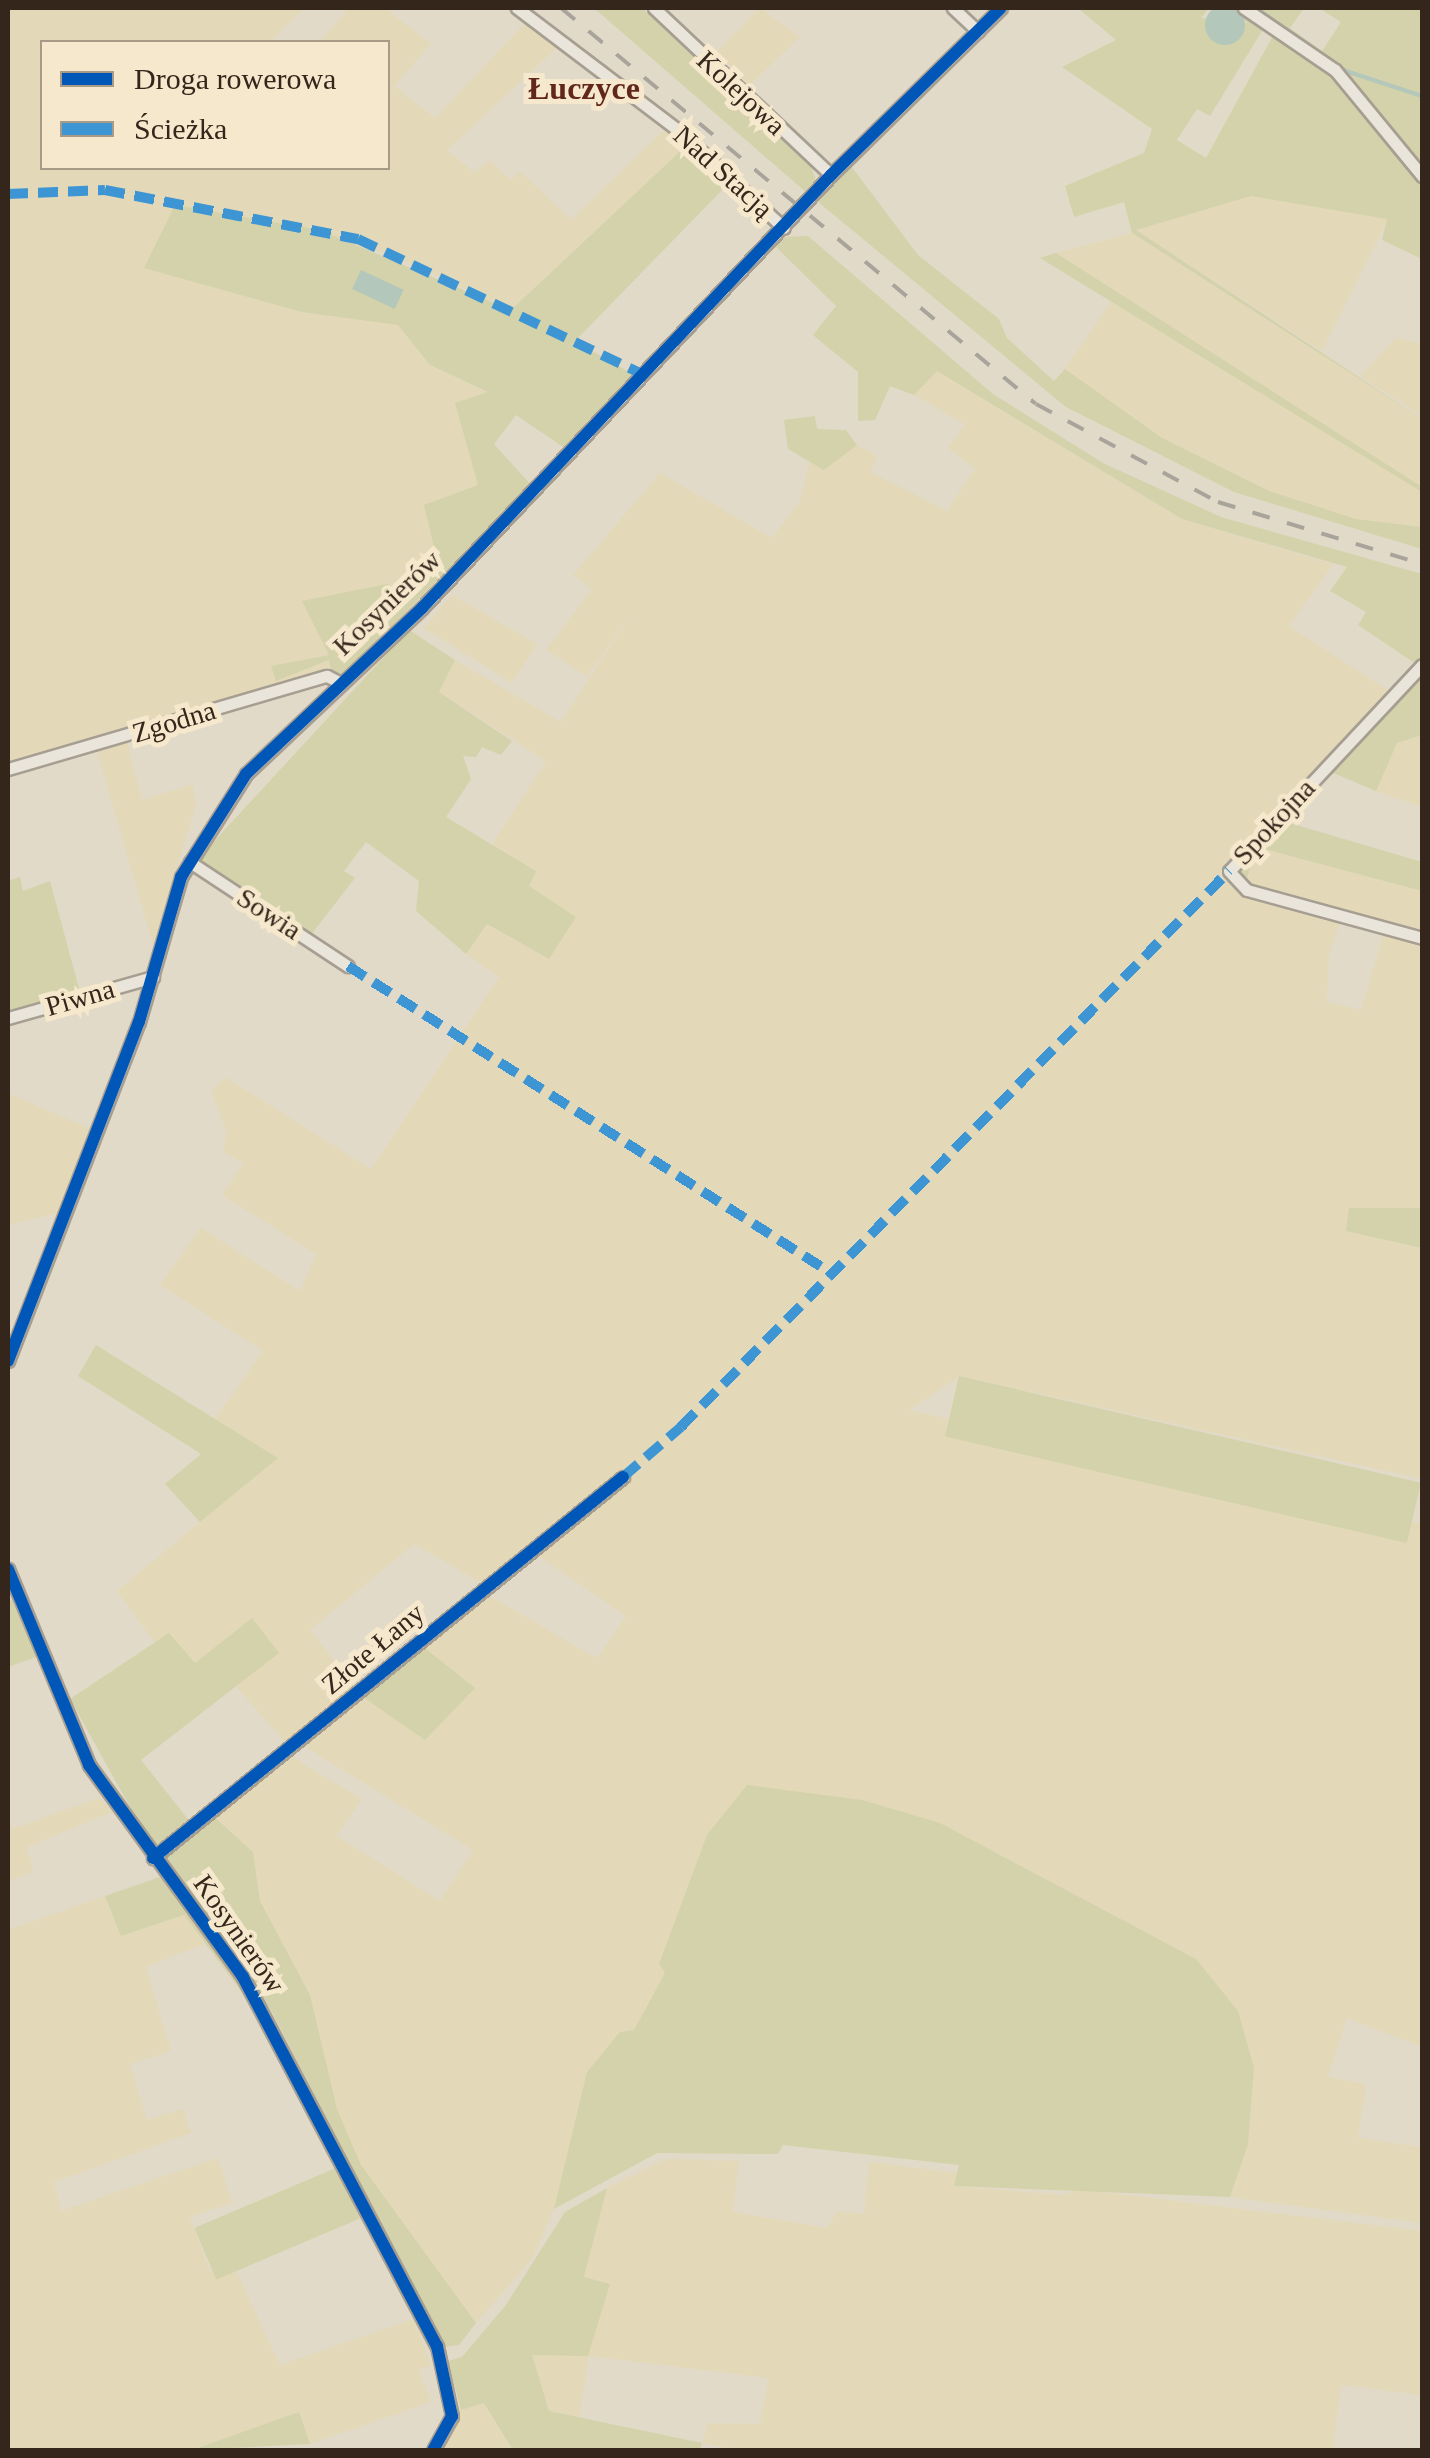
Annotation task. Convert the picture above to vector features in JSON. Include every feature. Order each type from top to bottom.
[{"type":"street","name":"Nad Stacją","points":[[517,8],[678,130],[784,228]]},
{"type":"street","name":"Kolejowa","points":[[654,8],[831,175]]},
{"type":"street","points":[[954,8],[978,32]]},
{"type":"street","name":"Kosynierów","points":[[8,1361],[153,978],[190,862],[246,774],[339,682],[422,608],[831,175],[1000,8]]},
{"type":"street","points":[[1244,8],[1335,70],[1422,176]]},
{"type":"street","name":"Spokojna","points":[[1422,665],[1229,871],[1247,890],[1422,938]]},
{"type":"street","name":"Zgodna","points":[[8,769],[328,676],[339,682]]},
{"type":"street","name":"Sowia","points":[[190,862],[348,966]]},
{"type":"street","name":"Piwna","points":[[8,1018],[153,978]]},
{"type":"street","name":"Złote Łany","points":[[153,1858],[623,1477]]},
{"type":"street","name":"Kosynierów","points":[[8,1569],[90,1765],[153,1858],[243,1977],[401,2277],[452,2392],[452,2416],[433,2450]]},
{"type":"shaded area","points":[[1225,5],[1239,11],[1245,25],[1239,39],[1225,45],[1211,39],[1205,25],[1211,11]]},
{"type":"shaded area","points":[[8,8],[304,8],[272,40],[40,40],[40,170],[390,170],[390,40],[321,40],[350,8],[385,8],[431,44],[394,86],[435,118],[527,21],[560,45],[447,150],[475,173],[490,160],[510,180],[520,171],[571,220],[665,129],[687,145],[511,310],[390,254],[175,205],[145,268],[302,312],[398,325],[430,365],[489,393],[455,403],[478,485],[425,505],[438,564],[402,592],[303,602],[329,655],[275,680],[330,660],[332,675],[8,762]]},
{"type":"shaded area","points":[[760,8],[800,37],[749,86],[716,52]]},
{"type":"shaded area","points":[[1251,196],[1388,219],[1322,351],[1136,230]]},
{"type":"shaded area","points":[[1132,233],[1422,419],[1422,487],[1056,253]]},
{"type":"shaded area","points":[[361,270],[404,290],[395,309],[352,289]]},
{"type":"shaded area","points":[[1111,301],[1422,492],[1422,527],[1356,519],[1269,491],[1162,438],[1102,397],[1065,369]]},
{"type":"shaded area","points":[[1396,338],[1422,344],[1422,416],[1360,376]]},
{"type":"shaded area","points":[[937,371],[1181,519],[1333,564],[1289,626],[1392,693],[1215,878],[1341,919],[1329,955],[1327,1002],[1361,1010],[1384,932],[1422,943],[1422,1208],[1346,1231],[1422,1248],[1422,1479],[960,1376],[909,1410],[1422,1524],[1422,2047],[1347,2018],[1328,2077],[1366,2084],[1358,2138],[1422,2147],[1422,2223],[1230,2197],[1248,2144],[1254,2068],[1196,1959],[940,1823],[665,1973],[634,2030],[620,2032],[587,2073],[554,2209],[532,2259],[476,2323],[361,2165],[337,2109],[310,1995],[260,1901],[253,1852],[212,1815],[292,1757],[362,1799],[337,1836],[440,1901],[473,1850],[302,1745],[363,1697],[425,1739],[421,1645],[484,1593],[597,1658],[626,1616],[528,1549],[484,1584],[414,1544],[310,1630],[357,1689],[288,1746],[235,1685],[279,1653],[252,1619],[195,1663],[169,1634],[155,1643],[117,1591],[277,1458],[215,1419],[263,1351],[160,1285],[201,1228],[300,1291],[316,1254],[222,1195],[244,1163],[223,1152],[227,1133],[211,1091],[225,1077],[371,1169],[499,977],[466,954],[487,924],[548,959],[529,886],[536,871],[492,844],[546,761],[439,692],[455,660],[561,722],[630,616],[587,676],[546,650],[592,589],[573,575],[660,473],[772,538],[800,501],[809,461],[824,470],[857,445],[877,456],[871,472],[947,511],[975,469],[948,448],[965,424],[914,395]]},
{"type":"shaded area","points":[[452,595],[537,644],[512,683],[424,628]]},
{"type":"shaded area","points":[[1422,735],[1422,807],[1376,791],[1397,742]]},
{"type":"shaded area","points":[[127,742],[142,800],[193,784],[196,805],[153,945],[97,751]]},
{"type":"shaded area","points":[[1256,847],[1422,891],[1422,932],[1246,881]]},
{"type":"shaded area","points":[[8,1093],[89,1128],[63,1212],[8,1225]]},
{"type":"shaded area","points":[[99,1798],[112,1812],[27,1847],[33,1872],[8,1881],[8,1816],[12,1829]]},
{"type":"shaded area","points":[[105,1896],[121,1936],[184,1914],[204,1944],[146,1967],[171,2051],[130,2064],[147,2120],[183,2109],[191,2133],[54,2182],[61,2211],[218,2158],[232,2203],[190,2217],[210,2272],[233,2264],[280,2365],[414,2319],[431,2365],[419,2370],[431,2402],[310,2444],[299,2412],[192,2450],[8,2450],[8,1930]]},
{"type":"shaded area","points":[[667,2159],[739,2161],[733,2212],[827,2228],[837,2211],[864,2214],[869,2162],[958,2173],[954,2186],[1066,2195],[1078,2189],[1422,2231],[1422,2395],[1341,2385],[1333,2450],[737,2450],[702,2443],[708,2423],[760,2424],[768,2378],[589,2356],[579,2417],[549,2411],[532,2354],[588,2355],[610,2284],[583,2277],[607,2188]]},
{"type":"shaded area","points":[[484,2403],[513,2450],[444,2450],[461,2410]]},
{"type":"green space","points":[[594,8],[642,8],[811,166],[816,181],[807,193]]},
{"type":"green space","points":[[1078,8],[1209,8],[1201,18],[1248,23],[1227,8],[1238,8],[1265,26],[1210,116],[1197,109],[1177,140],[1206,158],[1275,32],[1345,88],[1422,182],[1422,259],[1382,240],[1387,219],[1251,196],[1136,230],[1422,419],[1132,233],[1124,202],[1074,217],[1065,186],[1144,153],[1152,129],[1062,67],[1116,40]]},
{"type":"green space","points":[[1248,8],[1304,8],[1290,28],[1322,51],[1341,22],[1319,8],[1422,10],[1422,170],[1358,91]]},
{"type":"green space","points":[[687,145],[728,184],[575,341],[636,376],[566,449],[516,415],[494,444],[532,486],[345,673],[332,675],[329,660],[276,681],[271,666],[329,655],[302,601],[387,584],[402,592],[438,564],[424,505],[478,485],[455,403],[488,392],[430,365],[398,325],[302,312],[144,268],[175,205],[320,230],[511,310]]},
{"type":"green space","points":[[851,166],[918,255],[999,319],[1007,338],[1054,381],[1065,369],[1162,438],[1269,491],[1356,519],[1422,527],[1422,549],[1234,492],[1066,407],[817,201]]},
{"type":"green space","points":[[808,236],[993,394],[1103,463],[1221,517],[1422,574],[1422,657],[1416,664],[1358,625],[1366,612],[1330,591],[1347,567],[1182,519],[937,371],[914,395],[890,386],[875,420],[858,421],[858,372],[813,335],[836,306],[776,247],[784,237]]},
{"type":"green space","points":[[1056,253],[1422,487],[1422,492],[1040,258]]},
{"type":"green space","points":[[815,416],[817,429],[846,430],[857,445],[824,470],[788,449],[784,420]]},
{"type":"green space","points":[[409,630],[455,660],[439,692],[512,741],[501,755],[482,747],[476,757],[463,756],[471,779],[446,817],[536,871],[529,886],[576,917],[549,959],[487,924],[466,954],[416,911],[419,881],[366,842],[344,871],[355,878],[310,936],[195,862]]},
{"type":"green space","points":[[1422,670],[1422,735],[1397,743],[1376,791],[1326,770],[1283,821],[1422,862],[1422,891],[1257,847],[1246,881],[1422,935],[1240,883],[1244,855]]},
{"type":"green space","points":[[20,877],[23,891],[50,881],[81,996],[8,1013],[8,881]]},
{"type":"green space","points":[[1349,1208],[1422,1208],[1422,1248],[1346,1231]]},
{"type":"green space","points":[[96,1345],[278,1458],[200,1522],[165,1484],[201,1454],[78,1376]]},
{"type":"green space","points":[[959,1376],[1421,1483],[1407,1543],[945,1436]]},
{"type":"green space","points":[[12,1600],[36,1657],[8,1667],[8,1601]]},
{"type":"green space","points":[[252,1618],[279,1653],[141,1760],[191,1823],[154,1850],[70,1699],[169,1633],[195,1663]]},
{"type":"green space","points":[[421,1645],[475,1688],[425,1740],[363,1697]]},
{"type":"green space","points":[[747,1785],[862,1800],[940,1823],[1196,1959],[1238,2011],[1254,2068],[1248,2144],[1230,2197],[954,2186],[959,2165],[783,2145],[778,2154],[657,2153],[554,2209],[587,2072],[620,2032],[634,2030],[665,1973],[659,1964],[707,1835]]},
{"type":"green space","points":[[212,1815],[253,1852],[260,1901],[310,1995],[337,2109],[361,2165],[476,2323],[459,2345],[444,2347],[272,2012],[161,1855]]},
{"type":"green space","points":[[160,1877],[215,1946],[267,2026],[184,1915],[121,1936],[105,1896]]},
{"type":"green space","points":[[338,2167],[360,2219],[216,2280],[194,2228]]},
{"type":"green space","points":[[607,2188],[584,2277],[610,2284],[588,2356],[532,2355],[549,2411],[702,2443],[700,2450],[513,2450],[484,2403],[461,2410],[448,2361],[462,2357],[506,2305],[565,2212]]},
{"type":"green space","points":[[299,2412],[310,2444],[192,2450]]},
{"type":"waterway","points":[[1256,8],[1346,71],[1422,96]]},
{"type":"railway","points":[[561,8],[1036,404],[1218,502],[1422,564]]},
{"type":"marked path","points":[[8,194],[105,190],[358,239],[645,375]]},
{"type":"marked path","points":[[623,1477],[681,1427],[1229,871]]},
{"type":"marked path","points":[[348,966],[831,1273]]},
{"type":"cycle path","points":[[8,1361],[139,1022],[181,877],[246,774],[422,608],[831,175],[1001,8]]},
{"type":"cycle path","points":[[153,1858],[623,1477]]},
{"type":"cycle path","points":[[8,1569],[89,1765],[243,1977],[437,2346],[452,2416],[433,2450]]},
{"type":"district","name":"Łuczyce","points":[[584,88]]}]
